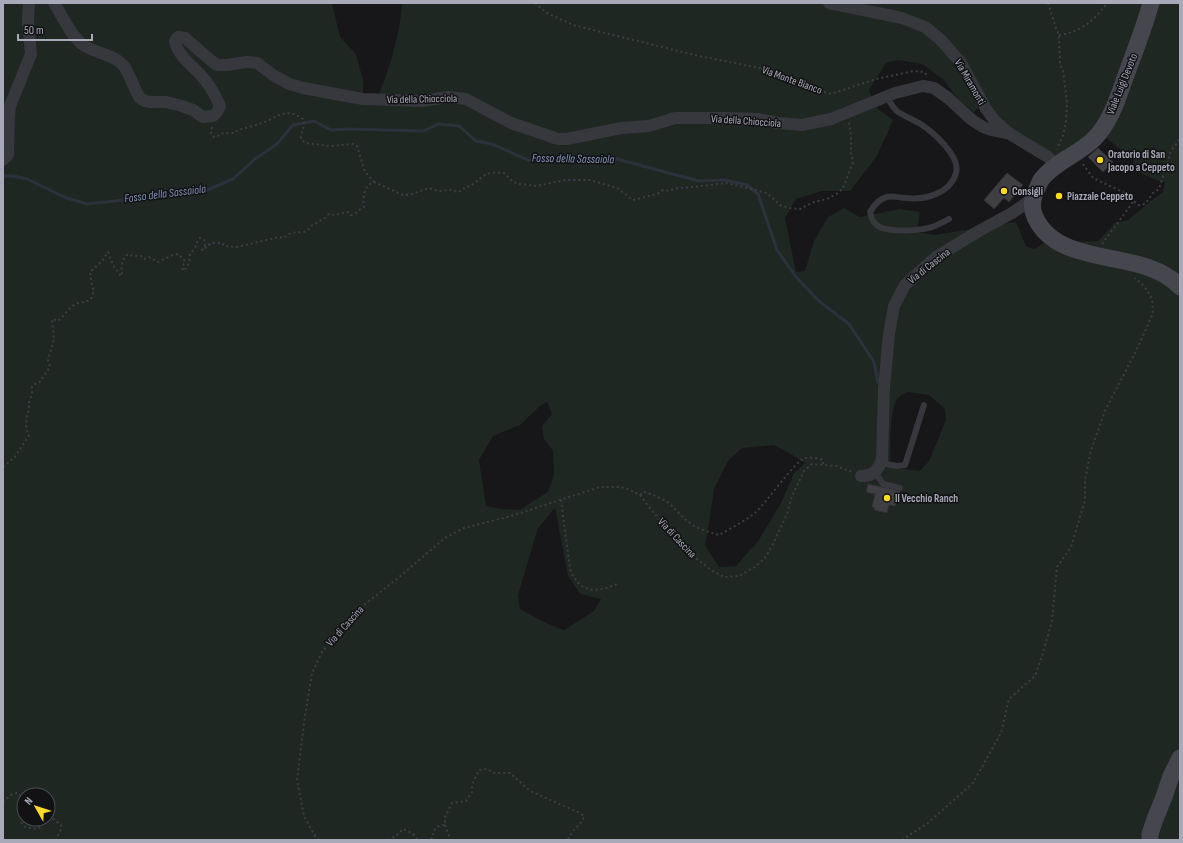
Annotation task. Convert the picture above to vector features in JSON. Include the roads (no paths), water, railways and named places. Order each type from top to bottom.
[{"type":"street","points":[[3,160],[8,155],[10,106],[31,54],[28,22],[29,3]]},
{"type":"street","name":"Via della Chiocciola","points":[[54,3],[81,44],[116,59],[123,66],[140,98],[150,102],[166,102],[182,106],[193,110],[203,117],[213,116],[220,106],[216,96],[201,75],[177,48],[175,41],[178,37],[185,38],[217,65],[247,62],[257,63],[273,75],[289,84],[363,99],[422,101],[448,97],[466,99],[510,124],[558,139],[567,139],[621,128],[649,126],[675,118],[752,119],[802,125],[831,119],[887,97],[923,86],[934,88],[982,127],[1010,134]]},
{"type":"street","name":"Via Miramonti","points":[[829,3],[902,18],[924,27],[940,39],[961,63],[995,121],[1010,134],[1053,161]]},
{"type":"street","name":"Viale Luigi Devoto","points":[[1053,161],[1075,154],[1094,140],[1106,125],[1139,41],[1151,3]]},
{"type":"street","points":[[1053,161],[1041,180],[1032,199],[1033,213],[1040,227],[1052,239],[1070,247],[1098,256],[1144,265],[1162,272],[1180,287]]},
{"type":"street","name":"Via di Cascina","points":[[878,467],[883,450],[884,388],[889,334],[894,306],[905,285],[936,257],[1012,213],[1032,199]]},
{"type":"street","points":[[861,476],[870,475],[878,467]]},
{"type":"street","points":[[1150,840],[1154,819],[1164,797],[1171,776],[1180,758]]},
{"type":"lane","points":[[887,97],[896,110],[921,124],[936,136],[955,160],[957,172],[943,191],[926,198],[906,198],[894,196],[879,200],[870,212],[872,220],[878,226],[897,230],[913,230],[934,227],[949,219]]},
{"type":"lane","points":[[900,488],[884,484],[878,467],[905,465],[924,406]]},
{"type":"waterway","name":"Fosso della Sassaiola","points":[[3,176],[13,176],[27,179],[64,197],[87,204],[205,191],[233,179],[255,159],[277,144],[293,125],[314,121],[331,130],[423,131],[439,124],[459,126],[476,141],[492,144],[528,160],[617,159],[699,181],[725,180],[747,185],[758,194],[777,250],[796,277],[819,301],[849,324],[874,362],[878,382]]},
{"type":"place","name":"Oratorio di San Jacopo a Ceppeto","points":[[1100,160]]},
{"type":"place","name":"Consigli","points":[[1004,191]]},
{"type":"place","name":"Piazzale Ceppeto","points":[[1059,196]]},
{"type":"place","name":"Il Vecchio Ranch","points":[[887,498]]}]
